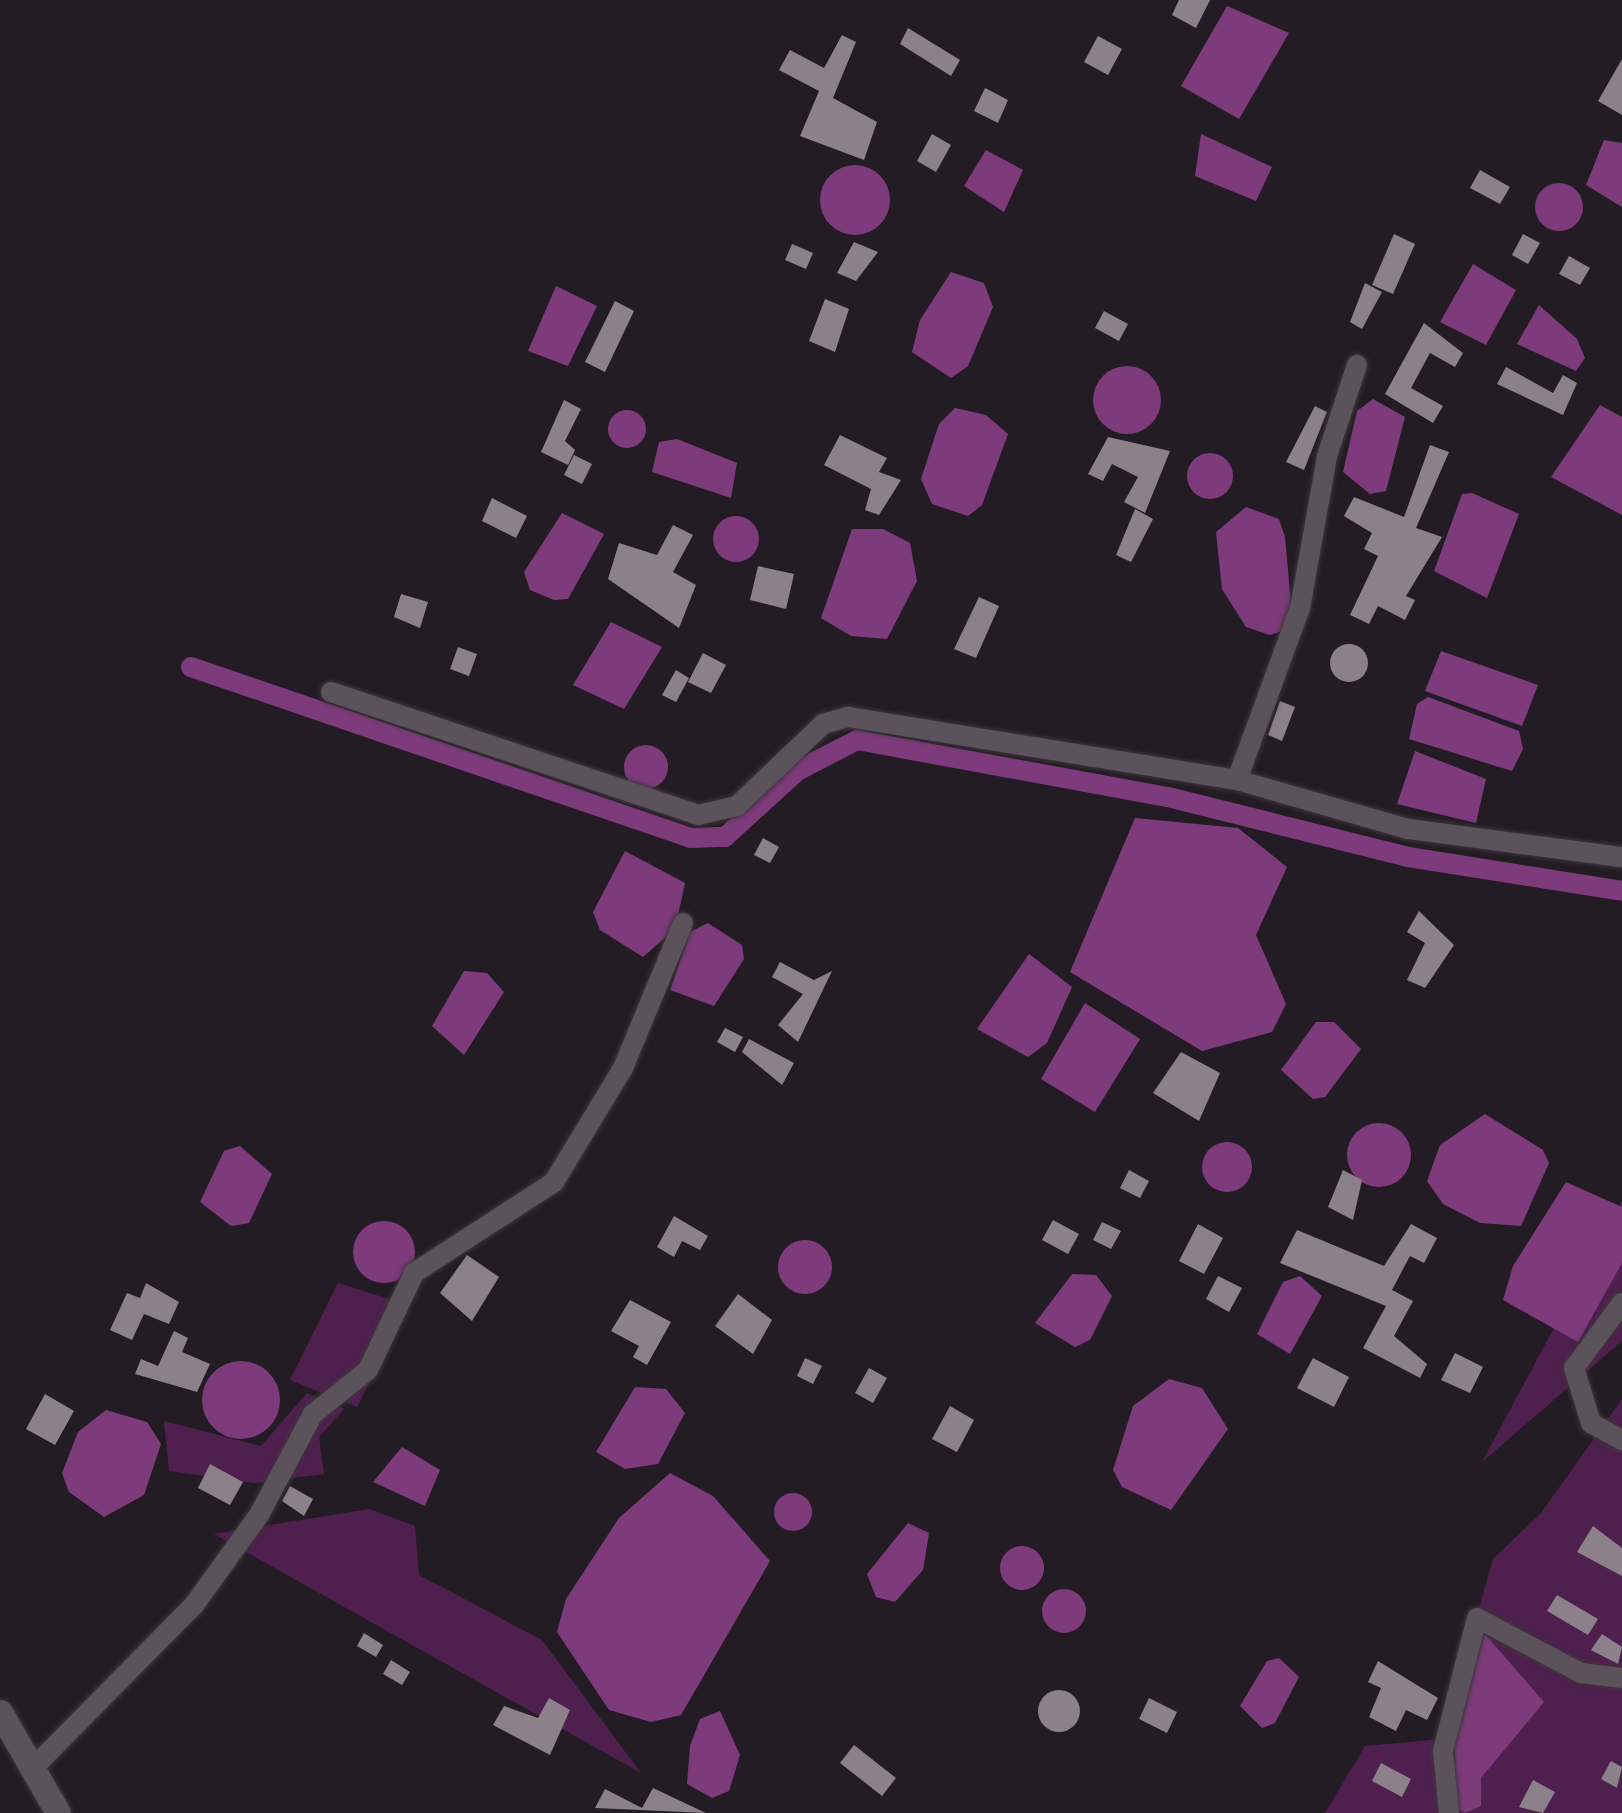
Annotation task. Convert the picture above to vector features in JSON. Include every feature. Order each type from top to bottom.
[{"type":"main road","points":[[0,1712],[58,1813]]},
{"type":"street","points":[[1237,780],[1300,608],[1327,456],[1357,366]]},
{"type":"street","points":[[331,692],[698,816],[737,806],[823,724],[848,717],[1237,780],[1408,829],[1622,857]]},
{"type":"street","points":[[34,1768],[194,1605],[259,1516],[314,1414],[368,1370],[414,1273],[554,1182],[623,1068],[684,923]]},
{"type":"street","points":[[1622,1303],[1574,1368],[1591,1423],[1622,1440]]},
{"type":"street","points":[[1448,1813],[1443,1751],[1477,1618],[1581,1673],[1622,1678]]},
{"type":"shaded area","points":[[1227,6],[1289,33],[1239,119],[1181,86]]},
{"type":"shaded area","points":[[1201,134],[1272,167],[1256,201],[1195,176]]},
{"type":"shaded area","points":[[1604,140],[1622,143],[1622,207],[1586,185]]},
{"type":"shaded area","points":[[986,150],[1023,170],[1004,212],[964,186]]},
{"type":"shaded area","points":[[855,165],[880,175],[890,200],[880,225],[855,235],[830,225],[820,200],[830,175]]},
{"type":"shaded area","points":[[1559,183],[1576,190],[1583,207],[1576,224],[1559,231],[1542,224],[1535,207],[1542,190]]},
{"type":"shaded area","points":[[1473,264],[1516,290],[1486,345],[1440,322]]},
{"type":"shaded area","points":[[951,272],[984,283],[993,307],[968,366],[951,378],[912,352],[920,320]]},
{"type":"shaded area","points":[[556,286],[597,306],[568,366],[528,351]]},
{"type":"shaded area","points":[[1539,305],[1577,339],[1585,358],[1576,371],[1517,344]]},
{"type":"shaded area","points":[[1127,366],[1140,368],[1151,376],[1159,387],[1159,413],[1151,424],[1140,432],[1127,434],[1114,432],[1103,424],[1095,413],[1093,400],[1095,387],[1103,376],[1114,368]]},
{"type":"shaded area","points":[[1373,399],[1405,417],[1386,491],[1370,494],[1343,472],[1357,411]]},
{"type":"shaded area","points":[[1600,405],[1622,417],[1622,515],[1551,477]]},
{"type":"shaded area","points":[[955,408],[986,415],[1008,434],[982,505],[968,516],[932,504],[921,479],[939,424]]},
{"type":"shaded area","points":[[627,410],[640,416],[646,429],[640,442],[627,448],[614,442],[608,429],[614,416]]},
{"type":"shaded area","points":[[677,439],[737,463],[731,498],[652,472],[659,442]]},
{"type":"shaded area","points":[[1210,453],[1227,459],[1233,476],[1227,493],[1210,499],[1193,493],[1187,476],[1193,459]]},
{"type":"shaded area","points":[[1472,493],[1519,514],[1487,598],[1434,571],[1462,494]]},
{"type":"shaded area","points":[[1246,507],[1279,519],[1285,537],[1291,604],[1282,631],[1270,635],[1246,627],[1222,589],[1216,532]]},
{"type":"shaded area","points":[[562,513],[604,534],[568,599],[554,600],[530,590],[524,572]]},
{"type":"shaded area","points":[[736,516],[752,523],[759,539],[752,555],[736,562],[720,555],[713,539],[720,523]]},
{"type":"shaded area","points":[[852,529],[883,529],[910,543],[917,581],[887,639],[851,636],[821,618]]},
{"type":"shaded area","points":[[611,622],[662,647],[624,709],[573,685]]},
{"type":"shaded area","points":[[1441,651],[1538,685],[1522,726],[1425,691]]},
{"type":"shaded area","points":[[1428,697],[1519,731],[1523,749],[1512,771],[1409,739],[1417,704]]},
{"type":"shaded area","points":[[646,745],[662,751],[668,767],[662,783],[646,789],[630,783],[624,767],[630,751]]},
{"type":"shaded area","points":[[1415,751],[1486,779],[1476,823],[1397,804]]},
{"type":"shaded area","points":[[1135,818],[1238,828],[1287,867],[1256,935],[1286,1004],[1272,1032],[1202,1051],[1070,972]]},
{"type":"shaded area","points":[[625,851],[685,883],[675,929],[643,957],[600,930],[593,912]]},
{"type":"shaded area","points":[[708,923],[742,945],[744,959],[714,1006],[670,990],[690,932]]},
{"type":"shaded area","points":[[1029,954],[1072,987],[1047,1043],[1028,1057],[977,1029]]},
{"type":"shaded area","points":[[464,971],[487,973],[504,992],[464,1055],[432,1026]]},
{"type":"shaded area","points":[[1085,1003],[1140,1039],[1095,1112],[1041,1079]]},
{"type":"shaded area","points":[[1316,1022],[1334,1022],[1361,1049],[1325,1097],[1313,1099],[1281,1070]]},
{"type":"shaded area","points":[[1485,1114],[1543,1150],[1549,1163],[1521,1226],[1480,1223],[1443,1204],[1427,1181],[1440,1145]]},
{"type":"shaded area","points":[[1379,1123],[1402,1132],[1411,1155],[1402,1178],[1379,1187],[1356,1178],[1347,1155],[1356,1132]]},
{"type":"shaded area","points":[[1227,1142],[1245,1149],[1252,1167],[1245,1185],[1227,1192],[1209,1185],[1202,1167],[1209,1149]]},
{"type":"shaded area","points":[[240,1146],[272,1174],[249,1223],[231,1226],[200,1202],[224,1151]]},
{"type":"shaded area","points":[[1566,1182],[1622,1207],[1622,1263],[1578,1342],[1503,1300],[1513,1266]]},
{"type":"shaded area","points":[[1622,1201],[1622,1341],[1482,1462]]},
{"type":"shaded area","points":[[384,1221],[406,1230],[415,1252],[406,1274],[384,1283],[362,1274],[353,1252],[362,1230]]},
{"type":"shaded area","points":[[805,1240],[824,1248],[832,1267],[824,1286],[805,1294],[786,1286],[778,1267],[786,1248]]},
{"type":"shaded area","points":[[1072,1274],[1096,1275],[1112,1296],[1090,1340],[1075,1347],[1035,1323]]},
{"type":"shaded area","points":[[1300,1276],[1322,1296],[1290,1354],[1257,1334],[1283,1282]]},
{"type":"shaded area","points":[[338,1283],[408,1305],[357,1407],[290,1380]]},
{"type":"shaded area","points":[[241,1361],[256,1364],[268,1373],[277,1385],[277,1415],[268,1427],[256,1436],[241,1439],[226,1436],[214,1427],[205,1415],[202,1400],[205,1385],[214,1373],[226,1364]]},
{"type":"shaded area","points":[[1169,1379],[1202,1388],[1228,1429],[1171,1510],[1122,1487],[1113,1470],[1133,1406]]},
{"type":"shaded area","points":[[635,1387],[666,1389],[685,1413],[658,1464],[625,1469],[596,1452]]},
{"type":"shaded area","points":[[307,1393],[344,1409],[319,1437],[324,1474],[254,1483],[169,1471],[164,1421],[261,1446]]},
{"type":"shaded area","points":[[1622,1399],[1622,1813],[1325,1813],[1365,1746],[1442,1739],[1493,1559],[1541,1513]]},
{"type":"shaded area","points":[[106,1410],[147,1422],[161,1444],[144,1495],[104,1517],[69,1492],[62,1473],[78,1432]]},
{"type":"shaded area","points":[[402,1447],[440,1470],[425,1506],[373,1482]]},
{"type":"shaded area","points":[[670,1473],[713,1496],[770,1561],[681,1715],[651,1722],[609,1710],[557,1632],[566,1599],[619,1518]]},
{"type":"shaded area","points":[[793,1493],[807,1498],[812,1512],[807,1526],[793,1531],[779,1526],[774,1512],[779,1498]]},
{"type":"shaded area","points":[[369,1509],[415,1526],[419,1575],[542,1640],[641,1773],[214,1534]]},
{"type":"shaded area","points":[[908,1523],[929,1533],[923,1570],[895,1602],[876,1597],[867,1574]]},
{"type":"shaded area","points":[[1022,1546],[1037,1553],[1044,1568],[1037,1583],[1022,1590],[1007,1583],[1000,1568],[1007,1553]]},
{"type":"shaded area","points":[[1064,1589],[1080,1595],[1086,1611],[1080,1627],[1064,1633],[1048,1627],[1042,1611],[1048,1595]]},
{"type":"shaded area","points":[[1484,1633],[1544,1702],[1481,1778],[1481,1806],[1465,1813],[1457,1808],[1454,1732]]},
{"type":"shaded area","points":[[1279,1658],[1299,1677],[1275,1723],[1262,1728],[1240,1706],[1267,1661]]},
{"type":"shaded area","points":[[720,1711],[740,1755],[729,1791],[712,1798],[687,1784],[690,1746],[700,1719]]},
{"type":"building","points":[[1179,0],[1210,0],[1196,28],[1172,15]]},
{"type":"building","points":[[908,28],[960,60],[951,76],[900,44]]},
{"type":"building","points":[[842,35],[856,42],[833,98],[877,122],[864,160],[800,136],[819,91],[779,70],[790,50],[824,68]]},
{"type":"building","points":[[1098,36],[1122,49],[1108,75],[1084,62]]},
{"type":"building","points":[[1622,59],[1622,115],[1598,101]]},
{"type":"building","points":[[985,88],[1008,100],[998,123],[974,111]]},
{"type":"building","points":[[932,134],[951,145],[936,172],[917,161]]},
{"type":"building","points":[[1480,170],[1510,187],[1500,204],[1470,188]]},
{"type":"building","points":[[1394,234],[1415,244],[1393,294],[1372,285]]},
{"type":"building","points":[[1523,234],[1540,243],[1528,264],[1512,255]]},
{"type":"building","points":[[854,242],[878,252],[856,281],[837,273]]},
{"type":"building","points":[[792,244],[813,253],[806,269],[785,260]]},
{"type":"building","points":[[1569,256],[1590,268],[1580,285],[1559,274]]},
{"type":"building","points":[[1365,283],[1382,292],[1362,329],[1350,322]]},
{"type":"building","points":[[825,299],[849,309],[835,352],[809,341]]},
{"type":"building","points":[[615,301],[634,311],[605,372],[585,362]]},
{"type":"building","points":[[1104,311],[1128,324],[1119,341],[1095,328]]},
{"type":"building","points":[[1424,323],[1463,353],[1455,367],[1430,353],[1411,388],[1443,406],[1433,423],[1385,394]]},
{"type":"building","points":[[1506,367],[1553,393],[1563,375],[1577,383],[1563,415],[1497,384]]},
{"type":"building","points":[[564,400],[581,409],[565,441],[575,450],[568,465],[541,452]]},
{"type":"building","points":[[1315,406],[1327,412],[1304,470],[1286,462]]},
{"type":"building","points":[[840,435],[887,458],[879,472],[901,480],[879,515],[865,510],[871,489],[824,465]]},
{"type":"building","points":[[1108,437],[1170,451],[1145,513],[1124,502],[1138,477],[1112,464],[1103,481],[1088,474]]},
{"type":"building","points":[[1430,445],[1449,452],[1416,528],[1442,537],[1406,596],[1415,600],[1405,620],[1378,606],[1369,624],[1350,615],[1378,556],[1364,549],[1372,533],[1344,516],[1354,497],[1404,517]]},
{"type":"building","points":[[574,455],[592,464],[582,484],[564,475]]},
{"type":"building","points":[[492,498],[527,516],[516,538],[482,521]]},
{"type":"building","points":[[1135,509],[1153,519],[1131,562],[1116,555]]},
{"type":"building","points":[[673,525],[693,535],[673,572],[696,585],[679,628],[608,579],[619,543],[657,555]]},
{"type":"building","points":[[758,566],[794,574],[786,609],[750,600]]},
{"type":"building","points":[[401,594],[428,602],[420,628],[394,617]]},
{"type":"building","points":[[979,597],[999,606],[976,658],[954,649]]},
{"type":"building","points":[[1349,644],[1362,650],[1368,663],[1362,676],[1349,682],[1336,676],[1330,663],[1336,650]]},
{"type":"building","points":[[458,647],[477,654],[469,676],[450,669]]},
{"type":"building","points":[[703,653],[726,665],[711,693],[688,682]]},
{"type":"building","points":[[676,670],[689,678],[676,702],[662,695]]},
{"type":"building","points":[[1280,701],[1295,707],[1282,741],[1268,735]]},
{"type":"building","points":[[763,838],[779,847],[770,863],[754,855]]},
{"type":"building","points":[[1419,911],[1454,945],[1425,988],[1407,980],[1425,943],[1407,932]]},
{"type":"building","points":[[780,962],[814,980],[832,971],[798,1042],[778,1025],[803,994],[772,977]]},
{"type":"building","points":[[725,1028],[743,1037],[735,1052],[717,1042]]},
{"type":"building","points":[[749,1039],[794,1063],[782,1085],[742,1052]]},
{"type":"building","points":[[1181,1052],[1220,1073],[1199,1121],[1153,1093]]},
{"type":"building","points":[[1129,1170],[1149,1181],[1140,1198],[1120,1188]]},
{"type":"building","points":[[1343,1170],[1362,1180],[1353,1220],[1328,1207]]},
{"type":"building","points":[[674,1216],[708,1236],[700,1250],[682,1241],[674,1257],[657,1247]]},
{"type":"building","points":[[1053,1220],[1079,1234],[1068,1254],[1042,1240]]},
{"type":"building","points":[[1102,1222],[1121,1231],[1111,1249],[1093,1240]]},
{"type":"building","points":[[1198,1224],[1223,1238],[1204,1274],[1179,1261]]},
{"type":"building","points":[[1411,1224],[1437,1238],[1424,1263],[1410,1256],[1392,1290],[1413,1301],[1394,1336],[1427,1364],[1420,1378],[1363,1348],[1386,1306],[1280,1263],[1297,1230],[1384,1266]]},
{"type":"building","points":[[467,1255],[499,1277],[472,1321],[440,1293]]},
{"type":"building","points":[[1218,1276],[1242,1288],[1229,1312],[1206,1299]]},
{"type":"building","points":[[146,1283],[179,1302],[169,1324],[144,1314],[132,1340],[110,1330],[127,1293],[140,1298]]},
{"type":"building","points":[[738,1294],[772,1320],[753,1354],[715,1326]]},
{"type":"building","points":[[630,1300],[671,1322],[647,1365],[633,1357],[639,1346],[611,1331]]},
{"type":"building","points":[[174,1331],[188,1338],[182,1352],[210,1364],[197,1392],[135,1374],[141,1359],[158,1366]]},
{"type":"building","points":[[1455,1353],[1483,1367],[1470,1393],[1441,1380]]},
{"type":"building","points":[[805,1358],[822,1366],[813,1384],[797,1376]]},
{"type":"building","points":[[1313,1358],[1349,1377],[1334,1407],[1297,1388]]},
{"type":"building","points":[[869,1368],[887,1378],[873,1403],[855,1393]]},
{"type":"building","points":[[45,1394],[74,1411],[55,1445],[26,1429]]},
{"type":"building","points":[[950,1406],[974,1420],[957,1452],[932,1439]]},
{"type":"building","points":[[210,1464],[243,1482],[230,1505],[198,1488]]},
{"type":"building","points":[[290,1486],[313,1499],[304,1516],[282,1501]]},
{"type":"building","points":[[1593,1526],[1622,1548],[1622,1576],[1577,1552]]},
{"type":"building","points":[[1557,1595],[1598,1619],[1588,1635],[1547,1611]]},
{"type":"building","points":[[364,1633],[383,1645],[376,1657],[357,1646]]},
{"type":"building","points":[[1602,1634],[1622,1647],[1618,1664],[1591,1650]]},
{"type":"building","points":[[391,1660],[410,1672],[402,1685],[383,1674]]},
{"type":"building","points":[[1378,1661],[1438,1698],[1427,1720],[1406,1710],[1396,1731],[1369,1717],[1381,1688],[1368,1682]]},
{"type":"building","points":[[1059,1690],[1074,1696],[1080,1711],[1074,1726],[1059,1732],[1044,1726],[1038,1711],[1044,1696]]},
{"type":"building","points":[[549,1698],[570,1710],[550,1755],[493,1725],[504,1706],[538,1718]]},
{"type":"building","points":[[1149,1698],[1177,1712],[1167,1733],[1139,1719]]},
{"type":"building","points":[[854,1745],[896,1778],[882,1796],[840,1763]]},
{"type":"building","points":[[1611,1761],[1622,1767],[1617,1788],[1601,1779]]},
{"type":"building","points":[[1381,1763],[1411,1779],[1402,1797],[1372,1781]]},
{"type":"building","points":[[1533,1780],[1555,1792],[1543,1813],[1519,1807]]},
{"type":"building","points":[[653,1788],[706,1813],[595,1808],[605,1789],[642,1808]]},
{"type":"waterway","points":[[191,667],[691,838],[725,837],[797,771],[857,740],[1168,797],[1408,857],[1622,891]]}]
